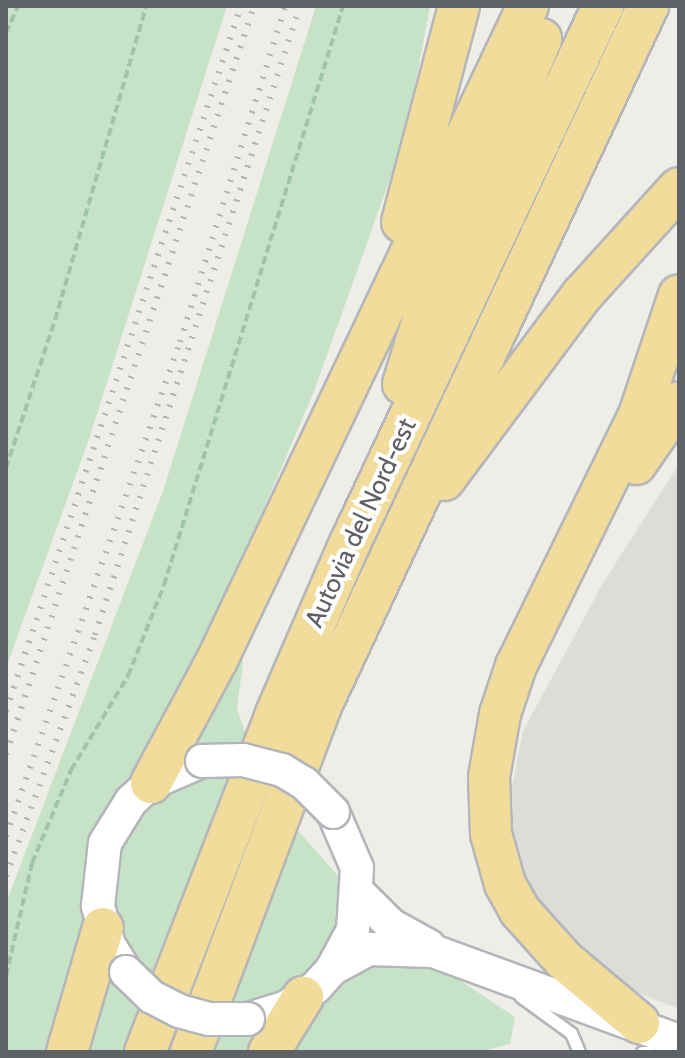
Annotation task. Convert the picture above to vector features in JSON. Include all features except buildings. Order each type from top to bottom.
[{"type":"highway","points":[[346,382],[423,156],[459,6]]},
{"type":"highway","points":[[151,783],[222,649],[346,382],[528,6]]},
{"type":"highway","points":[[372,498],[423,319],[555,6]]},
{"type":"highway","name":"Autovia del Nord-est","points":[[145,1052],[275,716],[372,498],[603,6]]},
{"type":"highway","name":"Autovia del Nord-est","points":[[191,1052],[321,706],[648,6]]},
{"type":"highway","points":[[390,554],[550,334],[623,245],[679,188]]},
{"type":"highway","points":[[644,1042],[542,939],[505,884],[491,834],[489,777],[500,714],[521,655],[639,415],[679,295]]},
{"type":"highway","points":[[560,577],[679,402]]},
{"type":"highway","points":[[67,1052],[103,928]]},
{"type":"highway","points":[[258,1036],[303,997]]},
{"type":"main road","points":[[258,1036],[179,1011],[152,997],[126,972],[103,928],[97,883],[105,843],[131,801],[151,783],[202,761],[243,760],[282,770],[304,783],[333,812],[353,851],[359,893],[353,930],[332,969]]},
{"type":"main road","points":[[359,893],[391,925],[446,954],[644,1042],[679,1041]]},
{"type":"main road","points":[[303,997],[332,969],[369,949],[413,948],[446,954]]},
{"type":"lane","points":[[446,954],[551,1017],[571,1033],[579,1052]]},
{"type":"path","points":[[6,33],[18,6]]},
{"type":"path","points":[[6,468],[55,320],[146,6]]},
{"type":"path","points":[[6,976],[32,863],[71,770],[128,676],[164,585],[343,6]]},
{"type":"shaded area","points":[[679,464],[679,1009],[626,988],[574,949],[533,902],[507,811],[523,731],[603,583]]},
{"type":"green space","points":[[6,6],[227,6],[88,442],[6,668]]},
{"type":"green space","points":[[316,6],[430,6],[406,134],[313,394],[224,601],[243,663],[237,709],[268,797],[389,933],[515,1017],[510,1044],[479,1052],[6,1052],[6,903],[163,491]]},
{"type":"railway","points":[[6,711],[241,6]]},
{"type":"railway","points":[[6,754],[254,6]]},
{"type":"railway","points":[[6,836],[180,342],[285,6]]},
{"type":"railway","points":[[6,876],[95,635],[300,6]]}]
